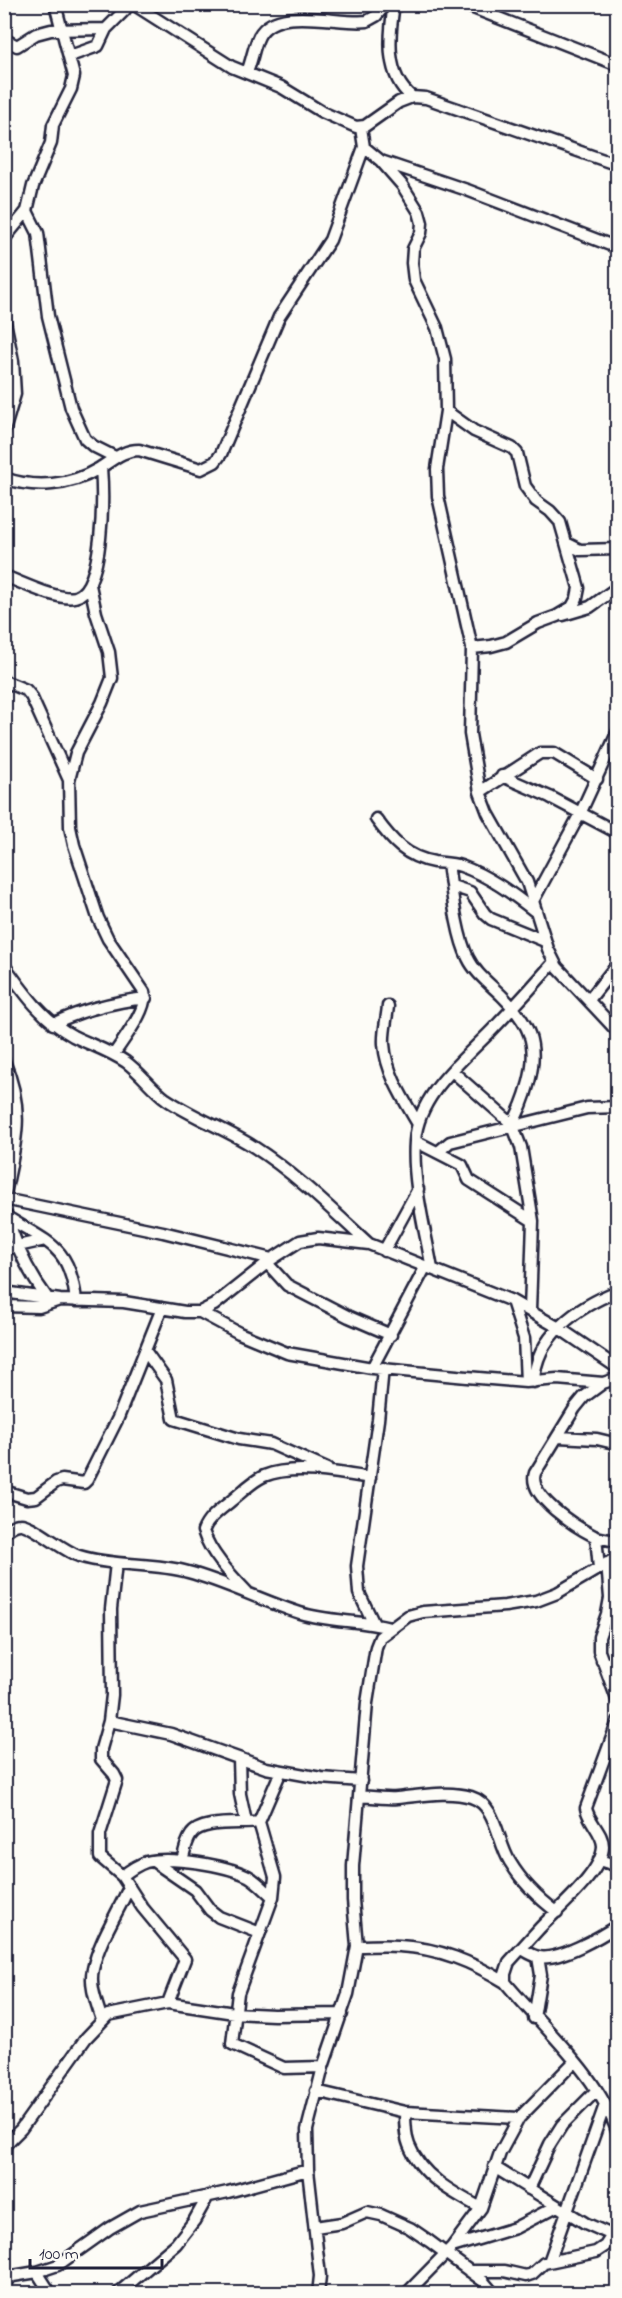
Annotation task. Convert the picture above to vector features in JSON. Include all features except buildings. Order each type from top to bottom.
[{"type":"street","points":[[4,239],[27,211],[33,186],[51,143],[52,125],[74,81],[74,71],[55,4]]},
{"type":"street","points":[[70,56],[95,48],[106,29],[125,10],[126,4]]},
{"type":"street","points":[[133,4],[232,67],[281,87],[322,112],[361,128]]},
{"type":"street","points":[[247,72],[260,36],[270,26],[288,20],[305,18],[368,21],[376,16],[386,4]]},
{"type":"street","points":[[394,4],[390,46],[394,70],[402,89],[412,97]]},
{"type":"street","points":[[463,4],[618,65]]},
{"type":"street","points":[[4,39],[17,46],[43,32],[63,29],[106,29]]},
{"type":"street","points":[[361,128],[387,108],[412,97],[426,98],[618,165]]},
{"type":"street","points":[[4,478],[28,485],[42,486],[79,478],[123,452],[139,450],[201,469],[215,462],[228,440],[279,317],[330,240],[364,147],[361,128]]},
{"type":"street","points":[[364,147],[381,161],[402,185],[422,223],[421,233],[413,249],[413,271],[423,302],[436,328],[444,359],[446,411],[437,469],[438,496],[472,648],[470,734],[480,792],[488,813],[527,882],[545,941],[554,962],[618,1032]]},
{"type":"street","points":[[381,161],[467,190],[618,248]]},
{"type":"street","points":[[27,211],[38,233],[48,316],[71,408],[85,439],[93,447],[115,457]]},
{"type":"street","points":[[4,317],[13,362],[15,387],[12,408],[5,428]]},
{"type":"street","points":[[446,411],[474,430],[512,448],[517,453],[525,486],[536,501],[556,516],[560,522],[579,588],[578,598],[572,607],[557,616]]},
{"type":"street","points":[[101,467],[104,500],[102,523],[90,585],[96,613],[111,659],[112,678],[102,703],[76,753],[69,780],[70,827],[89,895],[108,939],[146,998],[143,1007],[114,1054]]},
{"type":"street","points":[[566,543],[580,550],[618,549]]},
{"type":"street","points":[[4,576],[58,596],[74,598],[90,585]]},
{"type":"street","points":[[472,648],[506,642],[538,622],[591,607],[618,586]]},
{"type":"street","points":[[4,681],[26,690],[31,696],[69,780]]},
{"type":"street","points":[[535,907],[618,731]]},
{"type":"street","points":[[480,792],[540,753],[547,752],[554,753],[597,779]]},
{"type":"street","points":[[502,776],[618,833]]},
{"type":"street","points":[[376,819],[391,839],[404,851],[433,862],[459,866],[497,884],[535,907]]},
{"type":"street","points":[[448,864],[467,957],[475,969],[513,1007],[531,1036],[534,1058],[527,1091],[513,1126]]},
{"type":"street","points":[[452,886],[470,892],[491,919],[545,941]]},
{"type":"street","points":[[374,1624],[359,1593],[357,1566],[370,1478],[377,1368],[391,1335],[429,1268],[415,1165],[418,1124],[430,1099],[452,1071],[554,962]]},
{"type":"street","points":[[589,1000],[618,963]]},
{"type":"street","points":[[4,965],[35,1007],[53,1024],[73,1036],[114,1054],[181,1109],[252,1145],[276,1162],[369,1244]]},
{"type":"street","points":[[53,1024],[92,1008],[118,1001],[146,998]]},
{"type":"street","points":[[388,1006],[384,1044],[388,1064],[395,1083],[418,1124]]},
{"type":"street","points":[[4,1061],[17,1098],[18,1127],[14,1158],[4,1199],[164,1232],[269,1261],[286,1285],[391,1335]]},
{"type":"street","points":[[452,1071],[513,1126],[525,1164],[533,1221],[530,1311]]},
{"type":"street","points":[[438,1152],[450,1142],[513,1126],[587,1108],[618,1107]]},
{"type":"street","points":[[415,1141],[462,1165],[469,1180],[533,1221]]},
{"type":"street","points":[[384,1251],[418,1189]]},
{"type":"street","points":[[6,1216],[57,1250],[69,1265],[76,1301]]},
{"type":"street","points":[[6,1216],[33,1276],[48,1299]]},
{"type":"street","points":[[200,1312],[214,1305],[292,1245],[308,1239],[344,1240],[369,1244],[462,1279],[512,1301],[559,1328],[618,1368]]},
{"type":"street","points":[[4,1249],[45,1240]]},
{"type":"street","points":[[530,1382],[538,1357],[559,1328],[576,1312],[595,1300],[618,1291]]},
{"type":"street","points":[[4,1292],[48,1299],[124,1302],[200,1312],[274,1349],[377,1368],[530,1382],[557,1379],[603,1383]]},
{"type":"street","points":[[4,1306],[39,1307],[60,1300]]},
{"type":"street","points":[[512,1301],[524,1338],[530,1382]]},
{"type":"street","points":[[4,1491],[36,1497],[62,1480],[84,1483],[118,1418],[146,1353],[162,1308]]},
{"type":"street","points":[[146,1353],[166,1380],[174,1419],[239,1438],[271,1444],[334,1472]]},
{"type":"street","points":[[618,1378],[603,1383],[584,1396],[535,1473],[533,1482],[535,1488],[555,1510],[596,1537],[618,1541]]},
{"type":"street","points":[[558,1437],[597,1439],[618,1444]]},
{"type":"street","points":[[249,1594],[205,1538],[203,1531],[206,1523],[225,1505],[266,1475],[305,1471],[334,1472],[370,1478]]},
{"type":"street","points":[[4,1533],[10,1527],[20,1524],[27,1526],[64,1550],[79,1556],[116,1563],[158,1565],[188,1572],[302,1614],[390,1628]]},
{"type":"street","points":[[596,1537],[610,1598],[607,1614],[598,1636],[598,1651],[618,1702]]},
{"type":"street","points":[[318,2294],[320,2276],[308,2170],[307,2130],[323,2067],[342,2014],[357,1946],[353,1866],[366,1703],[376,1647],[380,1637],[408,1616],[423,1612],[505,1606],[536,1601],[557,1593],[618,1557]]},
{"type":"street","points":[[116,1563],[111,1609],[113,1673],[109,1721],[100,1749],[101,1759],[114,1774],[117,1786],[104,1821],[99,1845],[100,1857],[122,1876],[142,1907],[186,1959],[168,2003]]},
{"type":"street","points":[[602,1661],[618,1666]]},
{"type":"street","points":[[109,1721],[171,1734],[239,1759],[281,1771],[361,1781]]},
{"type":"street","points":[[505,1982],[509,1962],[538,1929],[582,1886],[599,1860],[603,1850],[603,1840],[587,1815],[586,1808],[618,1721]]},
{"type":"street","points":[[239,1759],[240,1794],[246,1822]]},
{"type":"street","points":[[281,1771],[259,1822],[275,1877],[273,1897],[238,1993],[232,2044],[236,2048],[255,2053],[276,2066],[284,2068],[323,2067]]},
{"type":"street","points":[[360,1796],[394,1798],[436,1794],[462,1796],[480,1802],[487,1809],[508,1860],[524,1884],[557,1912]]},
{"type":"street","points":[[182,1862],[190,1836],[196,1829],[205,1826],[259,1822]]},
{"type":"street","points":[[599,1860],[618,1866]]},
{"type":"street","points":[[122,1876],[135,1866],[153,1861],[213,1866],[247,1875],[273,1897]]},
{"type":"street","points":[[153,1861],[195,1890],[210,1910],[219,1917],[260,1933]]},
{"type":"street","points":[[102,2020],[94,1998],[92,1970],[129,1887]]},
{"type":"street","points":[[522,1949],[538,1958],[547,1957],[574,1948],[618,1925]]},
{"type":"street","points":[[357,1946],[400,1946],[444,1953],[468,1961],[505,1982],[534,2018],[575,2061],[605,2105],[615,2125]]},
{"type":"street","points":[[534,2018],[541,1975],[538,1958]]},
{"type":"street","points":[[4,2146],[21,2129],[86,2038],[102,2020],[114,2014],[168,2003],[234,2013],[342,2014]]},
{"type":"street","points":[[406,2294],[448,2251],[481,2208],[494,2167],[519,2118],[575,2061]]},
{"type":"street","points":[[316,2091],[405,2112],[519,2118]]},
{"type":"street","points":[[529,2189],[550,2144],[562,2125],[574,2110],[596,2091]]},
{"type":"street","points":[[615,2125],[618,2099]]},
{"type":"street","points":[[549,2262],[605,2105]]},
{"type":"street","points":[[405,2112],[409,2145],[428,2172],[444,2187],[481,2208]]},
{"type":"street","points":[[469,2271],[504,2271],[526,2276],[541,2264],[596,2252],[605,2246],[615,2234],[557,2206],[494,2167]]},
{"type":"street","points":[[4,2282],[13,2276],[37,2272],[58,2265],[110,2228],[140,2211],[308,2170]]},
{"type":"street","points":[[117,2294],[176,2244],[190,2227],[207,2196]]},
{"type":"street","points":[[448,2251],[515,2228],[557,2206]]},
{"type":"street","points":[[315,2227],[332,2226],[367,2212],[391,2218],[448,2251],[494,2294]]},
{"type":"street","points":[[37,2272],[51,2294]]}]
